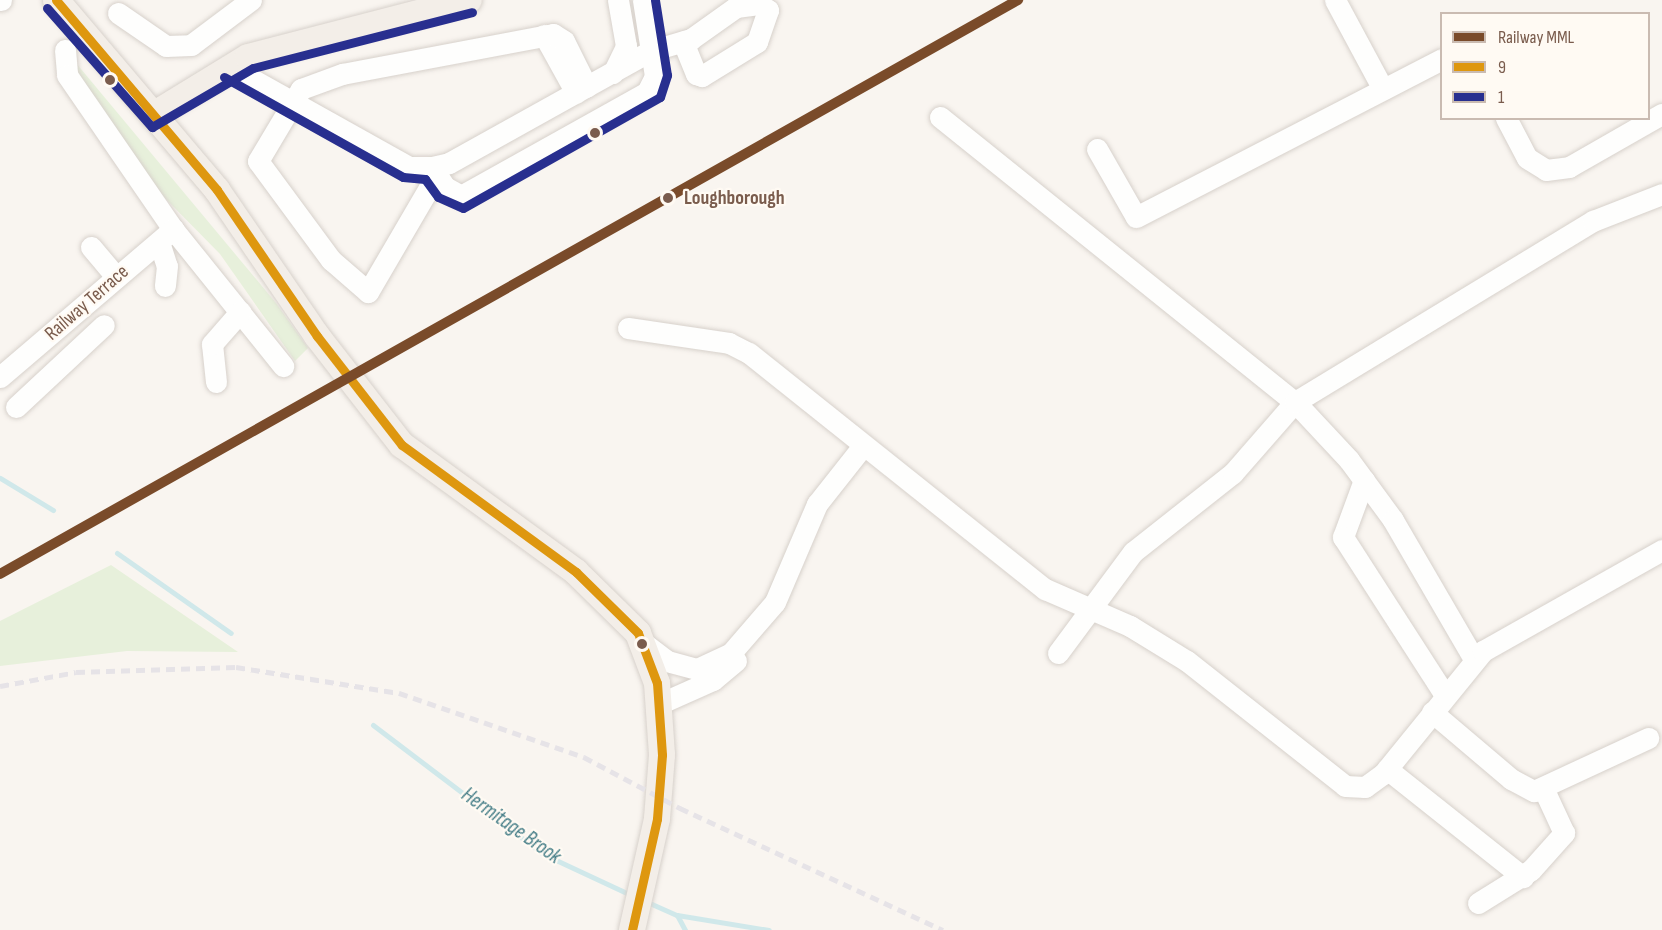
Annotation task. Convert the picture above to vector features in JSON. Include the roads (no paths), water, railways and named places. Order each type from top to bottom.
[{"type":"main road","points":[[56,0],[217,190],[321,341],[390,431],[490,513],[599,590],[627,617],[642,642],[659,704],[657,819],[632,930]]},
{"type":"main road","points":[[153,116],[248,57],[348,28],[469,0]]},
{"type":"street","points":[[118,13],[162,54],[191,45],[251,0]]},
{"type":"street","points":[[613,73],[627,46],[618,0]]},
{"type":"street","points":[[432,167],[445,187],[461,196],[651,89],[650,51],[643,0]]},
{"type":"street","points":[[1335,0],[1383,89]]},
{"type":"street","points":[[432,167],[430,186],[368,292],[330,260],[258,161],[294,99],[313,82],[342,74],[544,35],[564,41],[581,90]]},
{"type":"street","points":[[230,67],[294,99],[409,167],[432,167],[449,163],[650,51],[683,42]]},
{"type":"street","points":[[65,50],[67,75],[166,236],[240,312],[283,366]]},
{"type":"street","points":[[1097,149],[1136,217],[1440,60]]},
{"type":"street","points":[[1507,120],[1527,158],[1546,170],[1569,167],[1662,114]]},
{"type":"street","points":[[940,117],[1295,402],[1364,480],[1474,659]]},
{"type":"street","points":[[520,125],[555,145]]},
{"type":"street","points":[[1058,653],[1133,552],[1233,473],[1295,402],[1593,220],[1662,194]]},
{"type":"street","points":[[165,285],[166,236]]},
{"type":"street","name":"Railway Terrace","points":[[0,377],[50,336],[115,276],[166,236]]},
{"type":"street","points":[[91,247],[115,276]]},
{"type":"street","points":[[216,382],[212,344],[240,312]]},
{"type":"street","points":[[16,407],[104,325]]},
{"type":"street","points":[[628,328],[729,343],[749,353],[862,447],[1045,589],[1092,608],[1187,661],[1337,782],[1365,787],[1387,768],[1474,659],[1502,637],[1662,550]]},
{"type":"street","points":[[50,336],[70,357]]},
{"type":"street","points":[[659,704],[713,680],[739,657],[751,634],[775,602],[817,504],[862,447]]},
{"type":"street","points":[[1364,480],[1343,537],[1445,695]]},
{"type":"street","points":[[642,642],[667,661],[697,669],[731,653],[751,634]]},
{"type":"street","points":[[1432,712],[1511,779],[1544,790],[1648,738]]},
{"type":"street","points":[[1387,768],[1523,876]]},
{"type":"street","points":[[1478,903],[1523,876],[1564,833],[1544,790]]},
{"type":"waterway","name":"Hermitage Brook","points":[[0,478],[53,510]]},
{"type":"waterway","name":"Hermitage Brook","points":[[117,553],[231,633]]},
{"type":"waterway","name":"Hermitage Brook","points":[[373,725],[543,854],[631,895]]},
{"type":"waterway","name":"Hermitage Brook","points":[[645,901],[677,915],[685,930]]},
{"type":"waterway","points":[[677,915],[769,930]]},
{"type":"railway","points":[[0,686],[76,672],[236,667],[399,693],[584,757],[680,808],[943,930]]},
{"type":"rail line","name":"MML","points":[[0,574],[1018,0]]},
{"type":"place","name":"Loughborough","points":[[668,198]]}]
